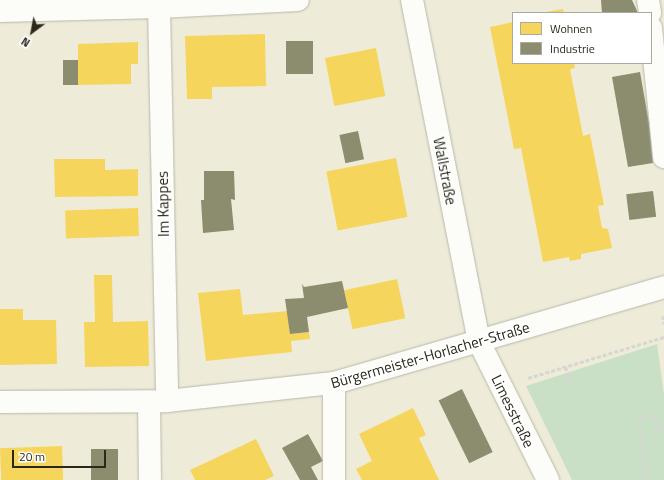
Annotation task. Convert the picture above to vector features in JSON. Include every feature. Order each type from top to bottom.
[{"type":"street","points":[[0,11],[298,0]]},
{"type":"street","name":"Wallstraße","points":[[412,0],[479,342]]},
{"type":"street","points":[[648,0],[650,12]]},
{"type":"street","name":"Im Kappes","points":[[158,402],[159,6]]},
{"type":"street","points":[[652,38],[664,157]]},
{"type":"street","name":"Bürgermeister-Horlacher-Straße","points":[[0,402],[158,402],[334,383],[664,287]]},
{"type":"street","name":"Limesstraße","points":[[479,342],[548,480]]},
{"type":"street","points":[[334,383],[334,480]]},
{"type":"street","points":[[150,480],[158,402]]},
{"type":"path","points":[[501,386],[664,336]]},
{"type":"path","points":[[566,366],[572,389]]},
{"type":"path","points":[[646,480],[639,416],[656,415],[657,428],[664,428]]},
{"type":"green space","points":[[657,344],[664,395],[664,480],[572,480],[526,386]]},
{"type":"building: Wohnen","points":[[563,9],[564,12],[546,12]]},
{"type":"building: Wohnen","points":[[512,22],[512,64],[574,64],[575,68],[570,69],[583,136],[590,134],[604,205],[598,206],[602,228],[608,229],[612,248],[581,254],[581,259],[570,261],[569,257],[543,262],[521,148],[514,149],[490,27]]},
{"type":"building: Wohnen","points":[[265,34],[266,86],[212,87],[212,99],[187,99],[185,36]]},
{"type":"building: Wohnen","points":[[138,42],[138,64],[131,64],[131,84],[78,85],[78,44]]},
{"type":"building: Wohnen","points":[[376,48],[385,96],[334,106],[325,58]]},
{"type":"building: Wohnen","points":[[396,158],[407,217],[338,230],[326,172]]},
{"type":"building: Wohnen","points":[[54,159],[105,159],[105,170],[138,169],[138,196],[55,197]]},
{"type":"building: Wohnen","points":[[138,208],[139,236],[66,239],[65,211]]},
{"type":"building: Wohnen","points":[[94,275],[112,275],[113,322],[148,321],[149,366],[85,367],[84,322],[95,322]]},
{"type":"building: Wohnen","points":[[397,279],[405,318],[352,329],[344,290]]},
{"type":"building: Wohnen","points":[[240,289],[243,315],[288,311],[290,334],[309,332],[310,339],[291,341],[292,352],[206,361],[198,293]]},
{"type":"building: Wohnen","points":[[0,309],[23,309],[23,320],[56,320],[57,364],[0,365]]},
{"type":"building: Wohnen","points":[[413,408],[426,435],[419,438],[439,480],[362,480],[356,469],[372,461],[359,434]]},
{"type":"building: Wohnen","points":[[256,439],[274,476],[265,480],[195,480],[190,470]]},
{"type":"building: Wohnen","points":[[62,446],[63,480],[1,480],[0,448]]},
{"type":"building: Industrie","points":[[601,0],[632,0],[638,12],[602,12]]},
{"type":"building: Industrie","points":[[286,41],[313,41],[313,74],[286,74]]},
{"type":"building: Industrie","points":[[63,60],[78,60],[78,85],[63,85]]},
{"type":"building: Industrie","points":[[640,72],[649,123],[653,163],[628,167],[612,77]]},
{"type":"building: Industrie","points":[[358,131],[364,159],[345,163],[339,135]]},
{"type":"building: Industrie","points":[[204,171],[234,171],[235,200],[231,199],[234,230],[203,233],[201,200],[204,200]]},
{"type":"building: Industrie","points":[[653,191],[656,217],[629,220],[626,194]]},
{"type":"building: Industrie","points":[[342,281],[348,308],[307,317],[309,332],[290,334],[285,299],[304,298],[302,284],[304,287]]},
{"type":"building: Industrie","points":[[462,389],[493,452],[469,463],[439,400]]},
{"type":"building: Industrie","points":[[308,434],[323,461],[311,467],[318,480],[300,480],[282,448]]},
{"type":"building: Industrie","points":[[91,449],[118,449],[118,480],[91,480]]}]
